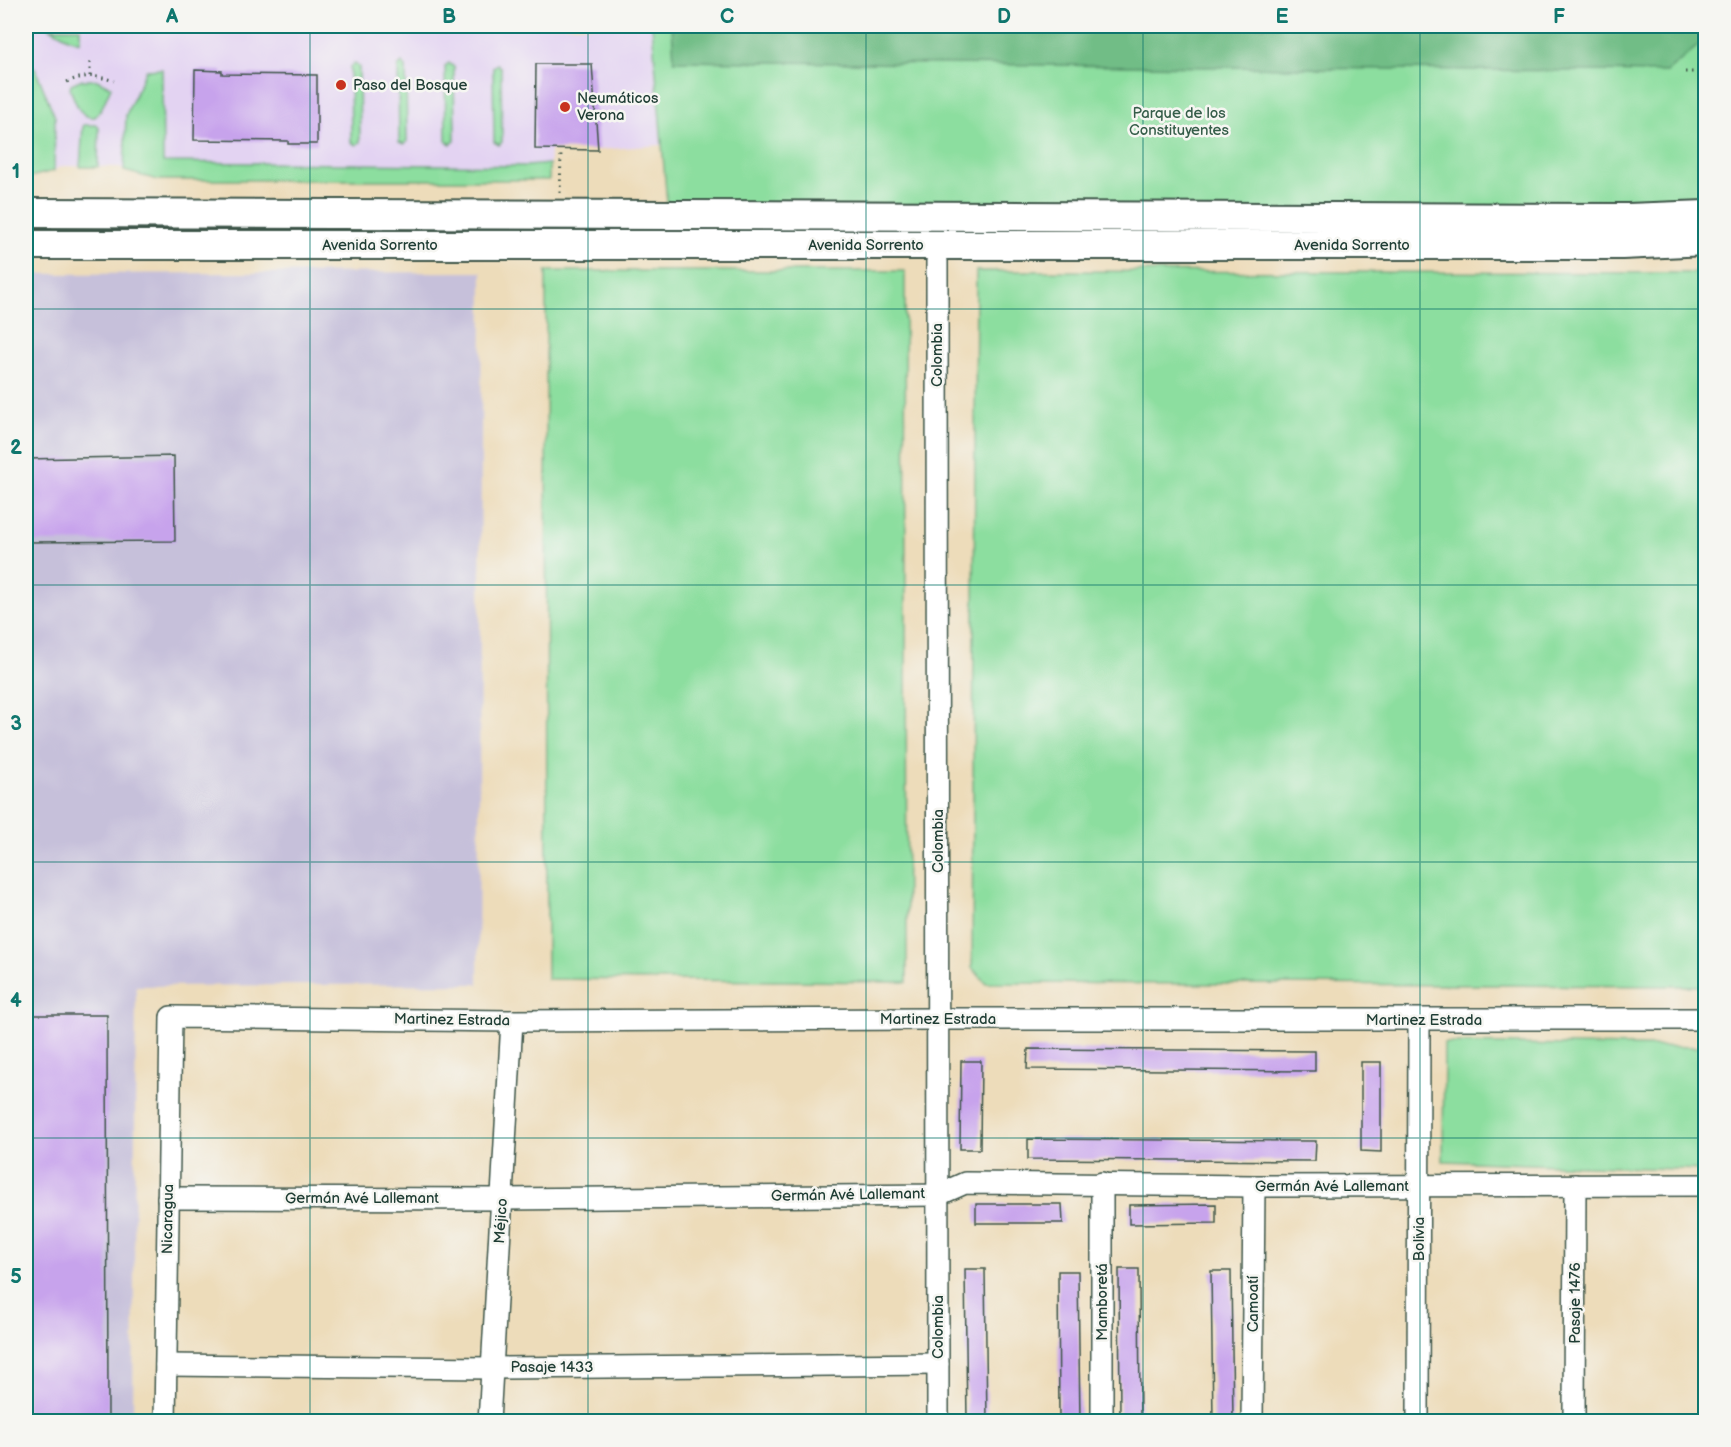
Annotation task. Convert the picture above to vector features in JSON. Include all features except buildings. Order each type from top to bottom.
[{"type":"main road","name":"Avenida Sorrento","points":[[26,213],[1592,218],[1706,215]]},
{"type":"main road","name":"Avenida Sorrento","points":[[26,245],[1622,245],[1706,241]]},
{"type":"street","name":"Colombia","points":[[937,261],[938,1422]]},
{"type":"street","name":"Martinez Estrada","points":[[171,1017],[512,1021],[1706,1019]]},
{"type":"street","name":"Nicaragua","points":[[165,1422],[171,1017]]},
{"type":"street","name":"Bolivia","points":[[1418,1422],[1419,1020]]},
{"type":"street","name":"Méjico","points":[[489,1422],[512,1021]]},
{"type":"street","name":"Germán Avé Lallemant","points":[[168,1198],[503,1199],[938,1195],[965,1183],[1254,1186],[1706,1185]]},
{"type":"street","name":"Mamboretá","points":[[1102,1183],[1102,1422]]},
{"type":"street","name":"Pasaje 1476","points":[[1574,1422],[1575,1185]]},
{"type":"street","name":"Camoatí","points":[[1252,1422],[1254,1186]]},
{"type":"street","name":"Pasaje 1433","points":[[166,1365],[492,1368],[938,1364]]},
{"type":"path","points":[[90,62],[90,76]]},
{"type":"path","points":[[1685,72],[1706,72]]},
{"type":"path","points":[[67,82],[79,77],[90,76],[101,76],[114,81]]},
{"type":"path","points":[[560,193],[561,153]]},
{"type":"shaded area","name":"Paso del Bosque","points":[[26,26],[652,26],[661,145],[598,150],[550,149],[549,180],[158,180],[124,171],[121,167],[65,166],[26,178]]},
{"type":"shaded area","points":[[482,272],[478,984],[136,986],[133,1421],[26,1421],[26,274]]},
{"type":"green space","name":"Parque de los Constituyentes","points":[[652,26],[1705,26],[1705,215],[668,215]]},
{"type":"green space","points":[[672,26],[1705,26],[1706,39],[1667,72],[674,61]]},
{"type":"green space","points":[[50,28],[80,28],[80,42],[68,38]]},
{"type":"green space","points":[[354,63],[359,67],[360,142],[356,145],[351,142],[350,67]]},
{"type":"green space","points":[[402,63],[406,67],[407,142],[404,144],[399,142],[398,67]]},
{"type":"green space","points":[[449,63],[454,67],[455,141],[451,144],[446,141],[445,66]]},
{"type":"green space","points":[[497,64],[501,68],[502,142],[499,145],[494,142],[493,67]]},
{"type":"green space","points":[[26,68],[35,68],[55,117],[54,171],[26,178]]},
{"type":"green space","points":[[162,69],[163,162],[527,166],[549,164],[549,180],[158,180],[124,171],[126,115],[146,70]]},
{"type":"green space","points":[[80,80],[97,80],[111,87],[101,110],[95,117],[85,115],[76,104],[70,89],[71,84]]},
{"type":"green space","points":[[83,125],[97,125],[99,128],[98,167],[80,167]]},
{"type":"green space","points":[[26,226],[1705,233],[26,233]]},
{"type":"green space","points":[[546,271],[905,271],[907,982],[547,979]]},
{"type":"green space","points":[[976,271],[1705,273],[1705,986],[986,983],[972,968]]},
{"type":"green space","points":[[1444,1043],[1703,1047],[1704,1170],[1443,1161]]},
{"type":"place","name":"Paso del Bosque","points":[[341,85]]},
{"type":"place","name":"Neumáticos Verona","points":[[565,107]]}]
